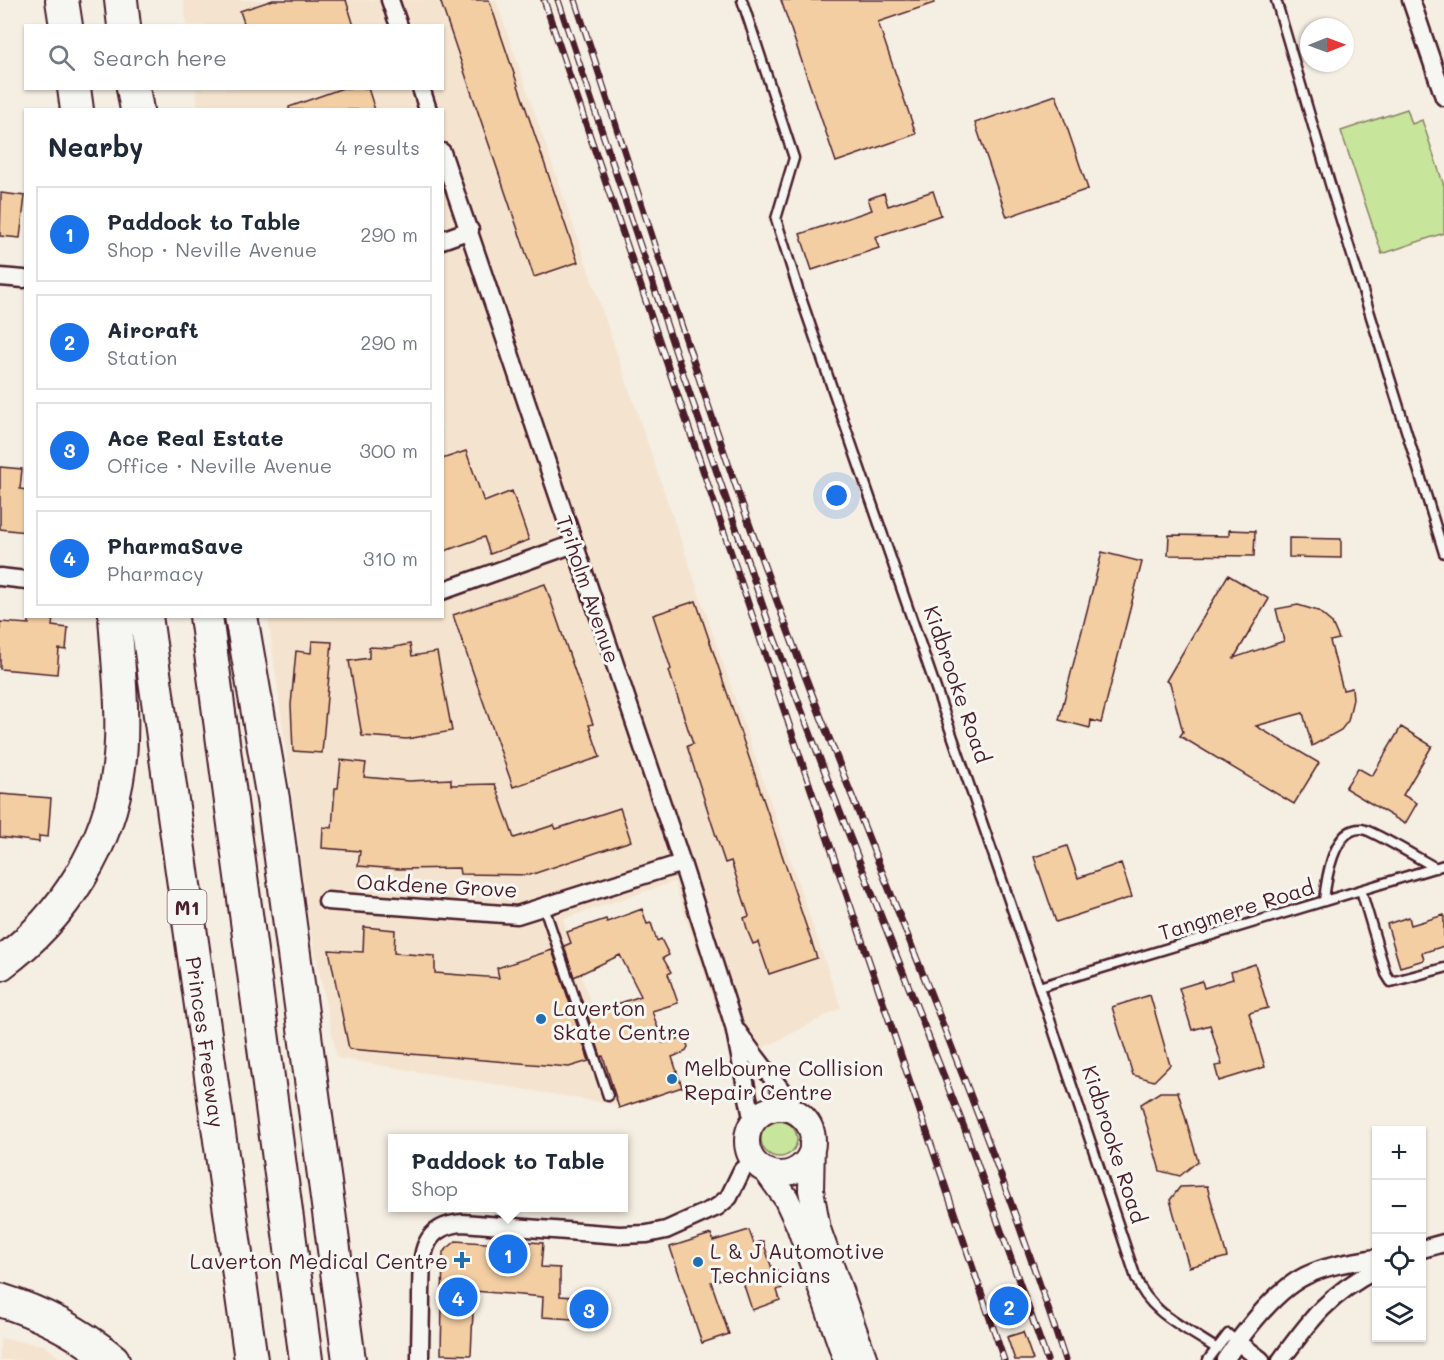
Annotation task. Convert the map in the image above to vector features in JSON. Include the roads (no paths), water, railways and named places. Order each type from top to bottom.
[{"type":"highway","points":[[62,0],[66,24]]},
{"type":"highway","points":[[121,0],[124,24]]},
{"type":"highway","points":[[74,90],[77,108]]},
{"type":"highway","points":[[133,90],[136,108]]},
{"type":"highway","points":[[0,964],[20,949],[62,905],[80,878],[106,822],[115,793],[121,735],[115,618]]},
{"type":"highway","name":"Princes Freeway","points":[[146,618],[251,1360]]},
{"type":"highway","points":[[206,618],[306,1360]]},
{"type":"highway","points":[[241,618],[273,798],[349,1360]]},
{"type":"highway","points":[[0,1300],[54,1321],[77,1333],[113,1360]]},
{"type":"street","points":[[390,0],[398,24]]},
{"type":"street","points":[[1412,0],[1444,97]]},
{"type":"street","points":[[422,90],[427,108]]},
{"type":"street","name":"Triholm Avenue","points":[[444,158],[734,1026],[753,1123]]},
{"type":"street","points":[[444,239],[470,230]]},
{"type":"street","points":[[0,277],[24,279]]},
{"type":"street","points":[[444,590],[574,544]]},
{"type":"street","points":[[0,577],[24,580]]},
{"type":"street","name":"Oakdene Grove","points":[[327,902],[517,915],[681,863]]},
{"type":"street","name":"Triholm Avenue","points":[[734,1026],[763,1069],[784,1092],[803,1119]]},
{"type":"street","points":[[846,1360],[799,1226],[786,1198],[757,1170],[747,1147],[747,1138],[753,1123],[765,1112],[781,1109],[796,1113],[810,1130],[811,1190],[818,1229],[865,1360]]},
{"type":"street","points":[[757,1170],[777,1174],[797,1169],[805,1162],[812,1143]]},
{"type":"street","points":[[420,1360],[422,1256],[433,1234],[448,1224],[463,1223],[619,1235],[666,1230],[707,1213],[729,1197],[757,1170]]},
{"type":"street","points":[[1426,1248],[1444,1243]]},
{"type":"street","points":[[1221,1354],[1238,1342],[1266,1308],[1302,1278],[1342,1264],[1372,1259]]},
{"type":"street","points":[[1281,1360],[1304,1328],[1330,1299],[1347,1286],[1372,1273]]},
{"type":"street","points":[[1238,1342],[1261,1360]]},
{"type":"lane","name":"Kidbrooke Road","points":[[742,0],[794,158],[777,219],[800,295],[1140,1287],[1149,1302],[1167,1317],[1221,1354]]},
{"type":"lane","points":[[1276,0],[1333,195],[1444,553]]},
{"type":"lane","points":[[1324,901],[1326,880],[1336,849],[1347,833],[1354,830],[1369,831],[1440,867]]},
{"type":"lane","name":"Tangmere Road","points":[[1039,987],[1440,867]]},
{"type":"lane","points":[[1361,890],[1386,974],[1391,981],[1444,968]]},
{"type":"lane","points":[[544,907],[608,1096]]},
{"type":"lane","points":[[1208,1360],[1221,1354]]},
{"type":"railway","points":[[544,0],[1004,1360]]},
{"type":"railway","points":[[558,0],[769,624],[967,1135],[1047,1360]]},
{"type":"railway","points":[[575,0],[681,325],[765,567],[828,736],[969,1091],[1035,1270],[1065,1360]]},
{"type":"place","name":"Laverton Skate Centre","points":[[541,1019]]},
{"type":"place","name":"Melbourne Collision Repair Centre","points":[[672,1079]]},
{"type":"place","name":"Paddock to Table","points":[[508,1254]]},
{"type":"place","name":"Laverton Medical Centre","points":[[462,1260]]},
{"type":"place","name":"L & J Automotive Technicians","points":[[698,1262]]},
{"type":"place","name":"PharmaSave","points":[[458,1297]]},
{"type":"place","name":"Aircraft","points":[[1009,1306]]},
{"type":"place","name":"Ace Real Estate","points":[[589,1309]]}]
